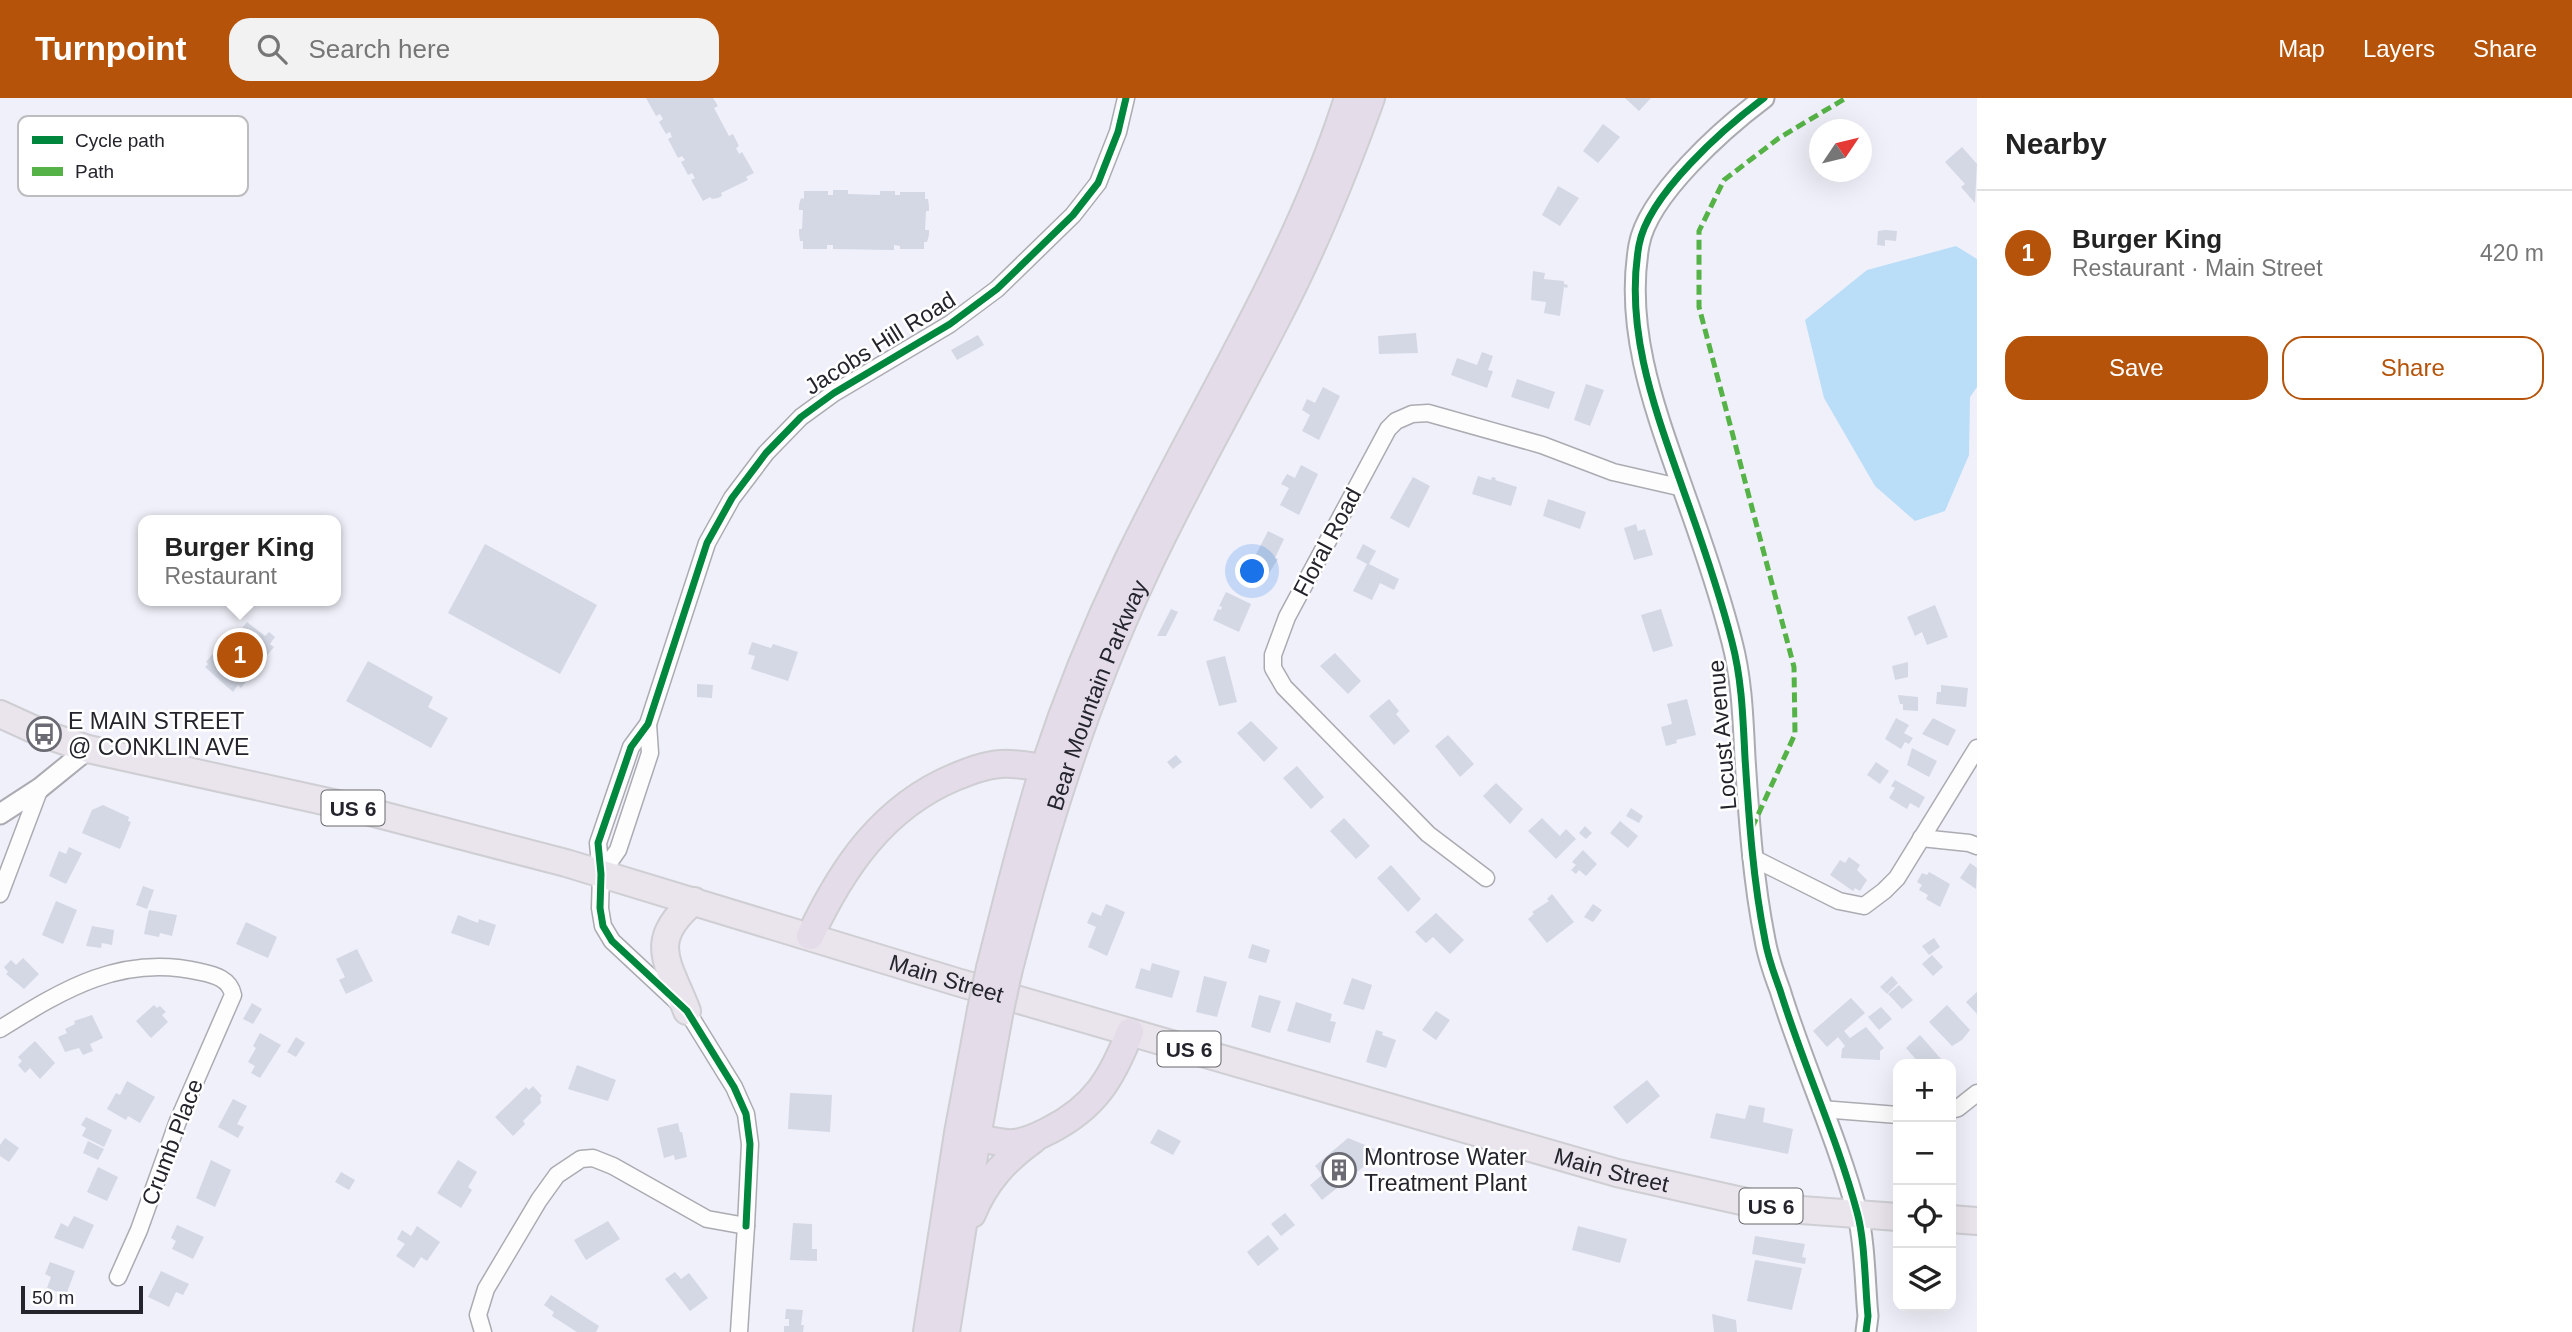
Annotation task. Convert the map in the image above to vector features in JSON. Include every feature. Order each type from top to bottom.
[{"type":"highway","name":"Bear Mountain Parkway","points":[[927,1332],[954,1160],[999,971],[1022,842],[1044,768],[1115,589],[1277,270],[1318,178],[1348,98]]},
{"type":"highway","name":"Bear Mountain Parkway","points":[[999,971],[1064,774],[1114,641],[1175,512],[1279,316],[1317,235],[1371,98]]},
{"type":"highway","points":[[810,936],[833,891],[860,849],[880,826],[914,800],[943,782],[981,767],[1009,763],[1044,768]]},
{"type":"highway","name":"Bear Mountain Parkway","points":[[946,1332],[977,1137],[990,1012]]},
{"type":"highway","points":[[977,1137],[1004,1143],[1026,1141],[1071,1118],[1095,1098],[1112,1073],[1130,1032]]},
{"type":"highway","points":[[959,1243],[976,1203],[993,1175],[1037,1136]]},
{"type":"main road","name":"Main Street","points":[[0,714],[44,734],[88,749],[351,807],[601,874],[1130,1032],[1617,1173],[1746,1202],[1893,1217]]},
{"type":"main road","points":[[687,1011],[664,955],[664,944],[670,923],[694,901]]},
{"type":"main road","points":[[1956,1219],[1977,1220]]},
{"type":"street","name":"Jacobs Hill Road","points":[[740,1332],[750,1144],[746,1114],[734,1087],[687,1011],[612,941],[603,926],[598,843],[631,747],[648,724],[707,543],[732,498],[766,453],[801,417],[834,393],[960,317],[997,289],[1073,215],[1098,183],[1118,132],[1126,98]]},
{"type":"street","name":"Locust Avenue","points":[[1757,101],[1699,155],[1648,219],[1639,244],[1634,313],[1640,351],[1664,438],[1709,561],[1733,645],[1741,687],[1751,857],[1765,944],[1795,1040],[1858,1215],[1868,1316],[1866,1332]]},
{"type":"street","name":"Floral Road","points":[[1486,878],[1428,834],[1284,687],[1273,668],[1273,654],[1287,617],[1388,429],[1396,421],[1412,414],[1428,413],[1459,420],[1542,445],[1614,472],[1683,488]]},
{"type":"street","points":[[1751,857],[1839,901],[1864,906],[1897,878],[1977,748]]},
{"type":"street","points":[[0,814],[40,788],[88,749]]},
{"type":"street","points":[[0,894],[40,788]]},
{"type":"street","points":[[1921,838],[1969,842],[1977,846]]},
{"type":"street","name":"Crumb Place","points":[[0,1029],[96,977],[121,969],[152,965],[182,967],[209,974],[226,981],[231,987],[233,995],[178,1121],[139,1230],[118,1277]]},
{"type":"street","points":[[1956,1109],[1977,1093]]},
{"type":"street","points":[[1821,1109],[1893,1115]]},
{"type":"street","points":[[483,1332],[478,1315],[486,1289],[557,1175],[581,1159],[593,1158],[612,1166],[707,1219],[746,1226]]},
{"type":"water","points":[[1956,246],[1977,259],[1977,387],[1970,397],[1969,455],[1945,511],[1915,521],[1875,486],[1824,398],[1805,320],[1867,270]]},
{"type":"building","points":[[646,98],[713,98],[718,106],[714,108],[729,136],[733,134],[739,146],[736,148],[739,154],[742,152],[754,173],[746,177],[748,180],[721,193],[722,196],[703,201],[691,180],[695,178],[692,173],[688,175],[681,162],[685,160],[682,156],[678,158],[668,139],[672,137],[670,132],[666,134],[659,122],[663,119],[660,114],[656,116]]},
{"type":"building","points":[[1625,98],[1651,98],[1639,111]]},
{"type":"building","points":[[1603,124],[1620,137],[1598,163],[1583,151]]},
{"type":"building","points":[[1962,147],[1977,164],[1975,203],[1961,187],[1965,184],[1945,162]]},
{"type":"building","points":[[1558,186],[1579,198],[1560,226],[1542,215]]},
{"type":"building","points":[[833,190],[848,190],[848,194],[880,195],[880,191],[895,191],[895,195],[900,195],[900,192],[925,192],[929,211],[926,211],[925,230],[929,230],[929,235],[927,242],[924,242],[924,249],[900,249],[900,246],[894,245],[894,250],[833,249],[833,245],[827,245],[827,249],[803,249],[799,229],[802,229],[803,210],[799,210],[799,205],[801,198],[804,199],[804,191],[828,191],[828,195],[833,195]]},
{"type":"building","points":[[1878,231],[1897,231],[1896,241],[1885,240],[1885,246],[1877,245]]},
{"type":"building","points":[[1533,271],[1545,273],[1544,279],[1564,281],[1564,284],[1568,285],[1567,288],[1564,287],[1560,316],[1544,313],[1546,302],[1531,300]]},
{"type":"building","points":[[1416,333],[1418,353],[1379,354],[1378,336]]},
{"type":"building","points":[[978,335],[984,345],[957,360],[951,350]]},
{"type":"building","points":[[1482,352],[1493,356],[1488,370],[1493,371],[1487,388],[1451,375],[1457,358],[1477,365]]},
{"type":"building","points":[[1517,379],[1555,392],[1549,409],[1511,397]]},
{"type":"building","points":[[1586,384],[1604,390],[1590,426],[1574,420]]},
{"type":"building","points":[[1323,387],[1340,396],[1319,440],[1302,431],[1310,415],[1302,410],[1307,399],[1315,403]]},
{"type":"building","points":[[1301,465],[1318,474],[1299,515],[1280,505],[1289,488],[1281,484],[1287,474],[1295,478]]},
{"type":"building","points":[[1478,476],[1491,480],[1492,477],[1496,478],[1495,480],[1517,487],[1511,506],[1472,494]]},
{"type":"building","points":[[1413,477],[1430,486],[1409,528],[1390,518]]},
{"type":"building","points":[[1548,499],[1586,512],[1580,529],[1543,516]]},
{"type":"building","points":[[1636,524],[1638,531],[1645,529],[1653,555],[1634,560],[1624,528]]},
{"type":"building","points":[[1268,531],[1284,539],[1275,558],[1278,559],[1269,573],[1251,564]]},
{"type":"building","points":[[485,544],[597,605],[560,674],[448,613]]},
{"type":"building","points":[[1363,544],[1376,551],[1369,564],[1399,579],[1394,590],[1380,583],[1372,600],[1353,591],[1367,564],[1356,558]]},
{"type":"building","points":[[1226,592],[1251,604],[1239,632],[1213,620],[1218,609],[1221,610],[1222,607],[1219,606]]},
{"type":"building","points":[[1935,605],[1948,637],[1927,645],[1922,632],[1915,636],[1907,617]]},
{"type":"building","points":[[1171,609],[1178,612],[1166,636],[1157,636]]},
{"type":"building","points":[[1661,609],[1673,646],[1653,652],[1641,615]]},
{"type":"building","points":[[247,622],[265,636],[269,632],[275,637],[270,644],[274,647],[241,688],[238,685],[233,692],[205,667],[208,664],[206,662],[225,639],[231,642]]},
{"type":"building","points":[[752,642],[771,648],[773,644],[798,652],[788,681],[751,669],[755,656],[748,654]]},
{"type":"building","points":[[1335,653],[1361,681],[1348,694],[1320,666]]},
{"type":"building","points":[[1225,656],[1237,702],[1219,706],[1206,661]]},
{"type":"building","points":[[368,661],[433,697],[428,707],[448,718],[431,748],[346,701]]},
{"type":"building","points":[[1908,662],[1908,677],[1895,680],[1892,666]]},
{"type":"building","points":[[697,684],[713,685],[712,698],[697,697]]},
{"type":"building","points":[[1941,685],[1968,688],[1966,707],[1936,704]]},
{"type":"building","points":[[1898,695],[1918,697],[1918,711],[1903,710]]},
{"type":"building","points":[[1389,699],[1399,711],[1396,714],[1410,731],[1394,745],[1369,716]]},
{"type":"building","points":[[1687,699],[1696,735],[1676,740],[1677,743],[1666,746],[1661,727],[1672,724],[1667,704]]},
{"type":"building","points":[[1896,718],[1909,725],[1904,733],[1913,738],[1909,744],[1905,742],[1901,749],[1885,739]]},
{"type":"building","points":[[1933,718],[1956,730],[1948,746],[1922,734]]},
{"type":"building","points":[[1251,721],[1278,748],[1264,762],[1237,733]]},
{"type":"building","points":[[1448,735],[1474,764],[1460,777],[1435,746]]},
{"type":"building","points":[[1912,748],[1937,761],[1929,777],[1907,765]]},
{"type":"building","points":[[1176,755],[1182,762],[1173,769],[1167,762]]},
{"type":"building","points":[[1876,762],[1889,771],[1880,784],[1867,775]]},
{"type":"building","points":[[1297,766],[1324,797],[1311,809],[1283,778]]},
{"type":"building","points":[[1895,780],[1925,797],[1919,808],[1910,803],[1907,809],[1889,798],[1895,788],[1891,786]]},
{"type":"building","points":[[1496,783],[1523,809],[1510,824],[1483,796]]},
{"type":"building","points":[[103,805],[129,817],[128,821],[131,822],[120,849],[82,833],[92,810]]},
{"type":"building","points":[[1631,808],[1643,816],[1639,823],[1626,816]]},
{"type":"building","points":[[1344,818],[1370,846],[1356,859],[1330,831]]},
{"type":"building","points":[[1542,818],[1560,836],[1566,829],[1576,839],[1556,859],[1528,831]]},
{"type":"building","points":[[1620,821],[1638,836],[1628,848],[1610,833]]},
{"type":"building","points":[[1585,826],[1592,833],[1586,839],[1579,833]]},
{"type":"building","points":[[69,847],[82,853],[66,884],[49,876],[59,851],[66,854]]},
{"type":"building","points":[[1583,850],[1597,864],[1586,876],[1579,870],[1576,874],[1571,870],[1576,865],[1572,862]]},
{"type":"building","points":[[1849,857],[1860,865],[1857,870],[1867,880],[1860,891],[1855,888],[1853,891],[1830,875],[1840,860],[1845,863]]},
{"type":"building","points":[[1970,863],[1977,868],[1976,889],[1960,878]]},
{"type":"building","points":[[1391,865],[1421,899],[1408,912],[1377,878]]},
{"type":"building","points":[[1929,872],[1950,884],[1940,907],[1926,899],[1928,895],[1919,890],[1922,885],[1917,882],[1922,873],[1927,875]]},
{"type":"building","points":[[143,886],[154,890],[147,909],[136,905]]},
{"type":"building","points":[[1552,894],[1574,922],[1547,943],[1528,919],[1534,914],[1532,912],[1549,901],[1547,899]]},
{"type":"building","points":[[56,901],[77,910],[63,944],[42,935]]},
{"type":"building","points":[[1106,904],[1125,912],[1107,956],[1088,947],[1096,927],[1087,923],[1092,912],[1101,916]]},
{"type":"building","points":[[1593,904],[1602,910],[1593,922],[1584,917]]},
{"type":"building","points":[[149,910],[177,915],[172,936],[160,933],[159,937],[144,934]]},
{"type":"building","points":[[1436,913],[1464,940],[1450,954],[1433,937],[1426,943],[1415,932]]},
{"type":"building","points":[[458,915],[478,923],[479,919],[496,925],[489,946],[451,933]]},
{"type":"building","points":[[246,922],[277,937],[268,958],[236,944]]},
{"type":"building","points":[[92,926],[114,930],[112,945],[102,943],[101,948],[86,946]]},
{"type":"building","points":[[1934,938],[1940,947],[1929,955],[1922,946]]},
{"type":"building","points":[[1252,944],[1270,950],[1266,963],[1248,958]]},
{"type":"building","points":[[357,949],[373,981],[346,994],[339,980],[345,977],[336,959]]},
{"type":"building","points":[[1932,955],[1943,967],[1933,976],[1922,964]]},
{"type":"building","points":[[23,958],[39,974],[24,989],[6,974],[8,972],[4,967],[11,960],[16,965]]},
{"type":"building","points":[[1152,963],[1180,971],[1172,998],[1135,988],[1141,968],[1150,971]]},
{"type":"building","points":[[1204,976],[1227,982],[1217,1017],[1196,1012]]},
{"type":"building","points":[[1892,976],[1898,983],[1887,994],[1880,987]]},
{"type":"building","points":[[1352,978],[1372,985],[1364,1010],[1343,1004]]},
{"type":"building","points":[[1899,985],[1913,1000],[1902,1009],[1888,994]]},
{"type":"building","points":[[1977,992],[1977,1014],[1966,1002]]},
{"type":"building","points":[[1259,995],[1281,1001],[1270,1033],[1251,1027]]},
{"type":"building","points":[[1851,998],[1865,1013],[1844,1031],[1850,1038],[1866,1027],[1884,1048],[1880,1051],[1880,1060],[1841,1058],[1845,1046],[1838,1037],[1827,1047],[1813,1031]]},
{"type":"building","points":[[1296,1002],[1332,1014],[1330,1021],[1336,1022],[1330,1043],[1287,1031]]},
{"type":"building","points":[[252,1003],[262,1009],[253,1024],[243,1019]]},
{"type":"building","points":[[154,1005],[157,1008],[160,1006],[166,1012],[162,1015],[168,1022],[151,1038],[136,1021]]},
{"type":"building","points":[[1947,1005],[1970,1030],[1962,1040],[1952,1046],[1929,1022]]},
{"type":"building","points":[[1881,1007],[1892,1019],[1879,1030],[1868,1017]]},
{"type":"building","points":[[1436,1011],[1450,1020],[1436,1040],[1422,1030]]},
{"type":"building","points":[[92,1015],[103,1038],[90,1044],[93,1051],[83,1055],[79,1048],[65,1052],[58,1037],[67,1033],[65,1029],[75,1024],[74,1021]]},
{"type":"building","points":[[1376,1030],[1396,1040],[1386,1068],[1366,1062]]},
{"type":"building","points":[[260,1033],[281,1045],[260,1078],[251,1073],[255,1066],[248,1062]]},
{"type":"building","points":[[1920,1035],[1941,1059],[1916,1059],[1906,1048]]},
{"type":"building","points":[[296,1037],[305,1043],[296,1057],[287,1052]]},
{"type":"building","points":[[35,1041],[55,1063],[40,1079],[30,1068],[25,1073],[18,1065],[22,1061],[18,1057]]},
{"type":"building","points":[[577,1065],[616,1080],[608,1101],[568,1089]]},
{"type":"building","points":[[1647,1080],[1660,1096],[1627,1124],[1613,1107]]},
{"type":"building","points":[[127,1081],[155,1097],[140,1123],[128,1116],[126,1120],[107,1109],[116,1093],[120,1095]]},
{"type":"building","points":[[533,1086],[542,1096],[541,1103],[513,1136],[495,1117],[526,1087],[529,1090]]},
{"type":"building","points":[[790,1093],[832,1095],[830,1132],[788,1129]]},
{"type":"building","points":[[233,1099],[247,1106],[237,1124],[244,1127],[238,1138],[218,1127]]},
{"type":"building","points":[[1749,1105],[1765,1108],[1763,1122],[1793,1129],[1788,1154],[1710,1138],[1716,1113],[1745,1119]]},
{"type":"building","points":[[86,1117],[112,1130],[104,1147],[82,1136],[86,1128],[81,1125]]},
{"type":"building","points":[[678,1123],[687,1157],[675,1160],[674,1155],[664,1158],[657,1128]]},
{"type":"building","points":[[1158,1129],[1181,1141],[1173,1155],[1150,1143]]},
{"type":"building","points":[[5,1138],[19,1148],[9,1162],[0,1156],[0,1145]]},
{"type":"building","name":"Montrose Water Treatment Plant","points":[[1348,1138],[1382,1152],[1322,1200],[1310,1185],[1322,1175],[1315,1166]]},
{"type":"building","points":[[88,1141],[104,1149],[98,1160],[83,1153]]},
{"type":"building","points":[[211,1160],[231,1170],[215,1207],[196,1198]]},
{"type":"building","points":[[458,1160],[477,1172],[468,1187],[472,1190],[461,1208],[437,1193]]},
{"type":"building","points":[[98,1167],[118,1177],[107,1201],[87,1192]]},
{"type":"building","points":[[341,1172],[355,1180],[349,1190],[335,1182]]},
{"type":"building","points":[[1285,1213],[1295,1225],[1281,1236],[1271,1224]]},
{"type":"building","points":[[74,1216],[94,1225],[83,1249],[54,1238],[61,1223],[68,1227]]},
{"type":"building","points":[[608,1221],[620,1239],[586,1260],[574,1240]]},
{"type":"building","points":[[793,1223],[812,1224],[812,1249],[817,1249],[817,1261],[790,1260]]},
{"type":"building","points":[[177,1225],[204,1237],[193,1259],[172,1249],[176,1241],[171,1238]]},
{"type":"building","points":[[417,1226],[440,1242],[427,1261],[421,1257],[414,1268],[396,1256],[405,1244],[397,1239],[402,1230],[411,1236]]},
{"type":"building","points":[[1578,1226],[1627,1239],[1620,1263],[1572,1250]]},
{"type":"building","points":[[1268,1235],[1279,1249],[1258,1266],[1247,1252]]},
{"type":"building","points":[[1755,1236],[1805,1244],[1802,1257],[1806,1258],[1805,1264],[1752,1254]]},
{"type":"building","points":[[1755,1260],[1802,1268],[1792,1310],[1747,1301]]},
{"type":"building","points":[[50,1262],[75,1271],[66,1295],[47,1288],[51,1277],[45,1274]]},
{"type":"building","points":[[161,1271],[189,1284],[183,1295],[176,1292],[169,1307],[148,1297]]},
{"type":"building","points":[[675,1272],[681,1279],[689,1273],[708,1298],[690,1311],[665,1279]]},
{"type":"building","points":[[551,1295],[599,1326],[596,1332],[577,1332],[552,1316],[554,1312],[544,1305]]},
{"type":"building","points":[[786,1309],[803,1310],[803,1332],[784,1332],[784,1326],[789,1326],[789,1319],[785,1319]]},
{"type":"building","points":[[1712,1314],[1736,1320],[1737,1332],[1714,1332]]},
{"type":"marked path","points":[[1752,828],[1795,734],[1794,667],[1699,307],[1699,231],[1724,180],[1779,138],[1846,98]]},
{"type":"cycle path","points":[[746,1226],[750,1144],[746,1114],[734,1087],[687,1011],[612,941],[603,926],[598,843],[631,747],[648,724],[707,543],[732,498],[766,453],[801,417],[834,393],[950,324],[997,289],[1073,215],[1098,183],[1118,132],[1126,98]]},
{"type":"cycle path","points":[[1764,98],[1709,145],[1672,184],[1657,205],[1645,226],[1639,245],[1635,277],[1636,309],[1645,371],[1663,432],[1710,567],[1735,656],[1742,700],[1752,849],[1765,940],[1773,972],[1840,1156],[1857,1212],[1862,1236],[1868,1316],[1866,1332]]},
{"type":"place","name":"Burger King","points":[[240,655]]},
{"type":"place","name":"E MAIN STREET @ CONKLIN AVE","points":[[44,734]]},
{"type":"place","name":"Montrose Water Treatment Plant","points":[[1339,1170]]}]
